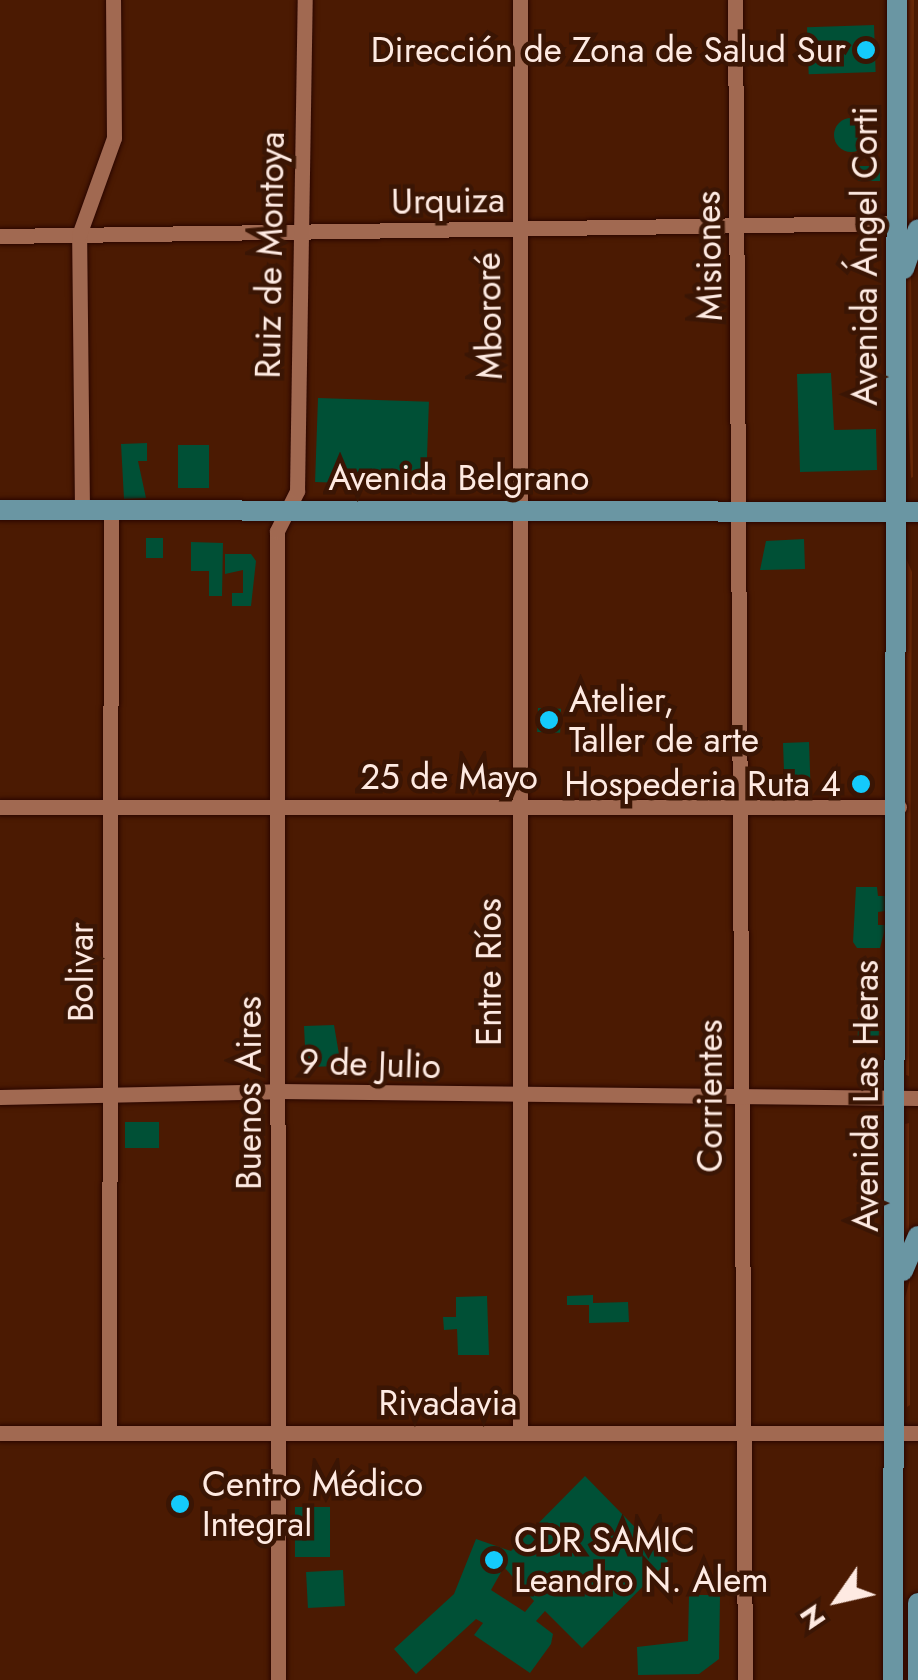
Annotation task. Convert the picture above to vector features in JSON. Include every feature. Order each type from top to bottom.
[{"type":"main road","name":"Avenida Ángel Corti","points":[[896,0],[908,226],[898,288],[908,512]]},
{"type":"main road","name":"Avenida Belgrano","points":[[0,510],[908,512]]},
{"type":"main road","name":"Avenida Las Heras","points":[[893,1680],[908,1433],[898,1283],[908,1098],[899,807],[908,512]]},
{"type":"main road","points":[[898,1283],[918,1236]]},
{"type":"main road","points":[[918,1603],[918,1680]]},
{"type":"street","points":[[82,510],[78,235],[114,138],[112,0]]},
{"type":"street","name":"Ruiz de Montoya","points":[[290,510],[298,491],[304,0]]},
{"type":"street","name":"Mbororé","points":[[520,0],[521,512]]},
{"type":"street","name":"Misiones","points":[[735,0],[741,511]]},
{"type":"street","name":"Urquiza","points":[[0,236],[908,226]]},
{"type":"street","name":"Buenos Aires","points":[[278,1680],[277,530],[290,510]]},
{"type":"street","name":"Bolivar","points":[[109,1432],[111,511]]},
{"type":"street","name":"Corrientes","points":[[741,511],[740,1097],[745,1680]]},
{"type":"street","name":"Entre Ríos","points":[[520,1433],[521,512]]},
{"type":"street","name":"25 de Mayo","points":[[0,807],[899,807]]},
{"type":"street","name":"9 de Julio","points":[[0,1096],[112,1098],[280,1091],[520,1098],[908,1098]]},
{"type":"street","name":"Rivadavia","points":[[0,1433],[908,1433]]},
{"type":"shaded area","points":[[904,0],[914,0],[913,221],[905,250]]},
{"type":"shaded area","points":[[911,270],[913,477],[911,478],[902,286]]},
{"type":"shaded area","points":[[905,556],[912,572],[909,1076],[906,1075]]},
{"type":"shaded area","points":[[909,1123],[909,1244],[902,1252],[905,1124]]},
{"type":"shaded area","points":[[910,1279],[910,1405],[907,1407],[905,1298]]},
{"type":"building","points":[[874,25],[876,72],[809,74],[807,27]]},
{"type":"building","points":[[851,118],[863,123],[868,135],[863,147],[851,152],[839,147],[834,135],[839,123]]},
{"type":"building","points":[[858,166],[880,166],[880,181],[858,181]]},
{"type":"building","points":[[831,373],[834,430],[876,429],[877,470],[800,472],[797,374]]},
{"type":"building","points":[[318,398],[429,402],[426,486],[315,482]]},
{"type":"building","points":[[147,443],[147,461],[138,461],[146,498],[124,499],[121,444]]},
{"type":"building","points":[[178,445],[209,445],[209,488],[178,488]]},
{"type":"building","points":[[146,538],[163,538],[163,558],[146,558]]},
{"type":"building","points":[[804,539],[805,569],[760,570],[766,541]]},
{"type":"building","points":[[191,542],[223,543],[222,596],[209,596],[209,571],[191,571]]},
{"type":"building","points":[[225,554],[251,554],[256,561],[251,606],[232,606],[232,593],[243,593],[243,570],[225,574]]},
{"type":"building","name":"Atelier, Taller de arte","points":[[538,708],[561,709],[560,733],[537,732]]},
{"type":"building","points":[[809,742],[811,793],[785,794],[783,743]]},
{"type":"building","points":[[856,887],[877,887],[878,896],[885,896],[885,911],[878,912],[878,925],[886,925],[880,948],[857,948],[853,942]]},
{"type":"building","points":[[859,1010],[880,1011],[879,1038],[858,1037]]},
{"type":"building","points":[[334,1025],[341,1066],[306,1067],[304,1026]]},
{"type":"building","points":[[125,1122],[159,1122],[159,1148],[125,1148]]},
{"type":"building","points":[[593,1295],[593,1303],[628,1302],[629,1322],[589,1323],[589,1305],[567,1305],[567,1296]]},
{"type":"building","points":[[487,1296],[489,1355],[458,1355],[457,1329],[444,1330],[443,1317],[456,1317],[456,1297]]},
{"type":"building","points":[[585,1476],[668,1561],[582,1648],[545,1611],[536,1621],[553,1634],[551,1644],[530,1673],[474,1635],[483,1623],[476,1619],[416,1674],[394,1649],[454,1594],[476,1539],[511,1551]],"holes":[[[504,1567],[534,1601],[525,1612],[491,1590]]]},
{"type":"building","points":[[295,1507],[330,1507],[330,1557],[295,1557]]},
{"type":"building","points":[[343,1570],[345,1606],[308,1608],[306,1572]]},
{"type":"building","points":[[689,1595],[720,1595],[719,1659],[699,1674],[638,1675],[637,1647],[688,1641]]},
{"type":"place","name":"Dirección de Zona de Salud Sur","points":[[866,50]]},
{"type":"place","name":"Atelier, Taller de arte","points":[[549,720]]},
{"type":"place","name":"Hospederia Ruta 4","points":[[861,784]]},
{"type":"place","name":"Centro Médico Integral","points":[[180,1504]]},
{"type":"place","name":"CDR SAMIC Leandro N. Alem","points":[[494,1560]]}]
